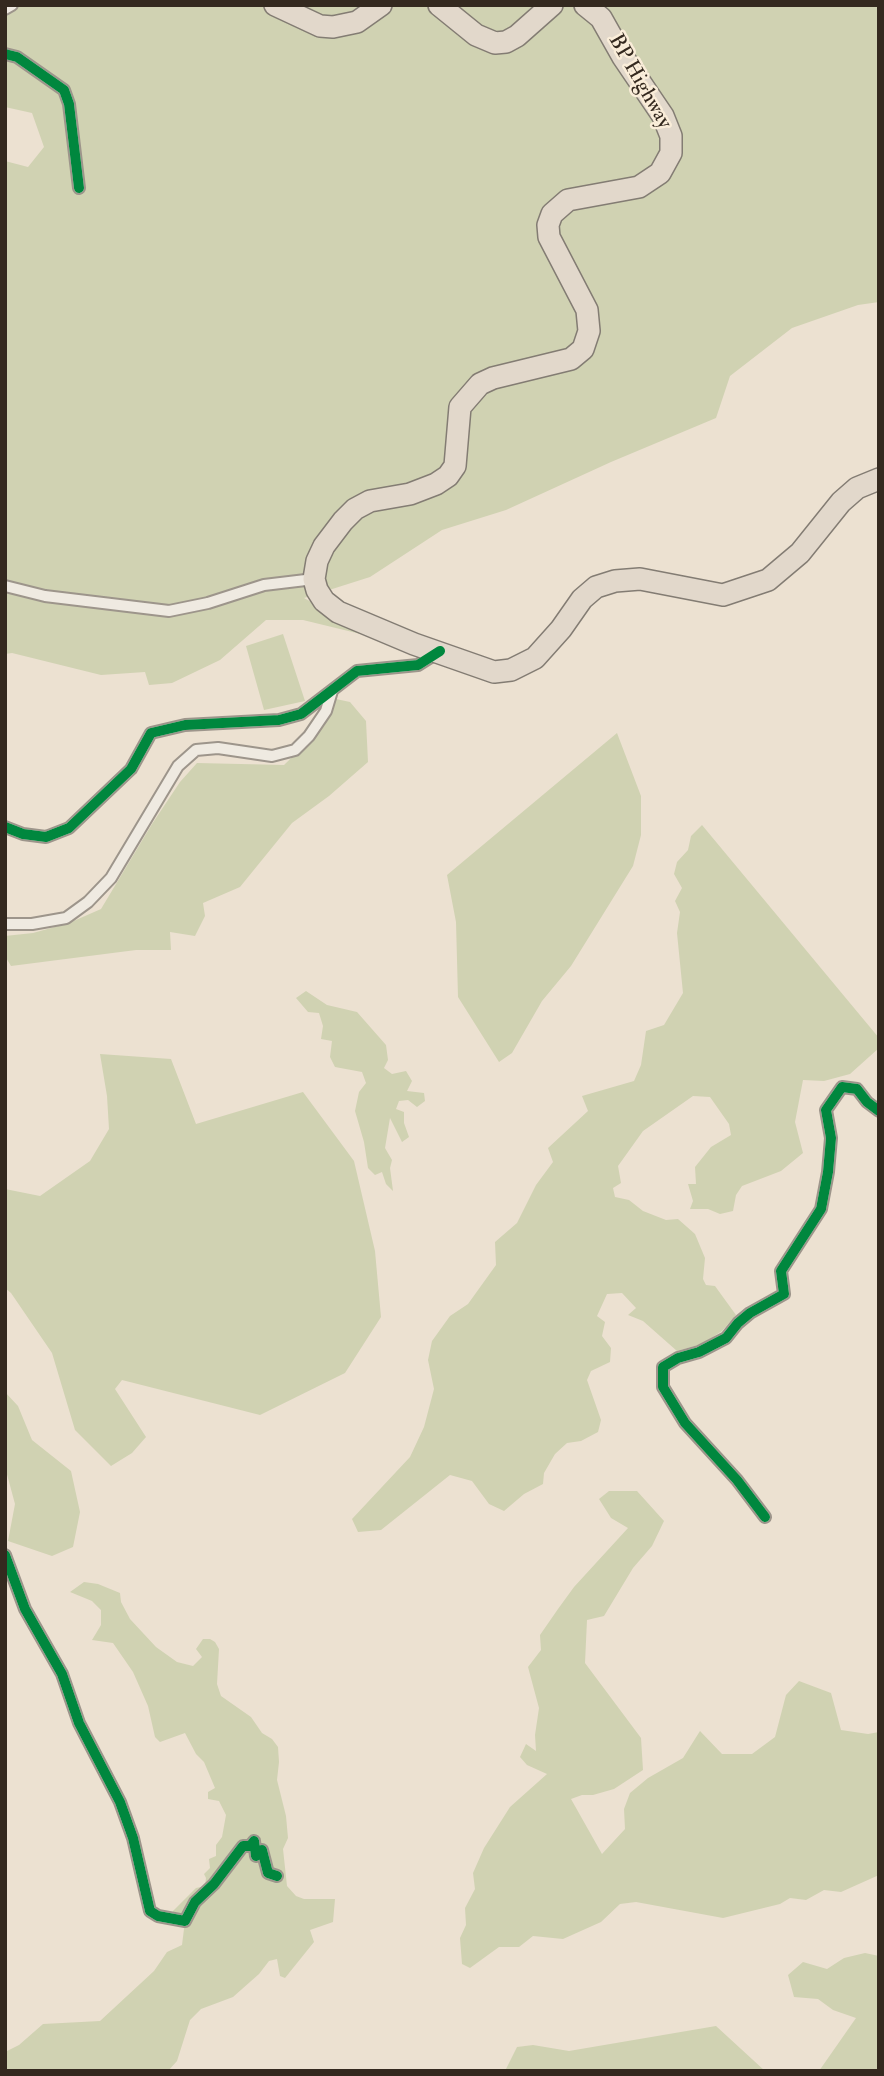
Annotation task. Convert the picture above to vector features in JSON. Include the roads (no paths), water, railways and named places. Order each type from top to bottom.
[{"type":"highway","points":[[275,5],[320,26],[333,27],[357,22],[381,5]]},
{"type":"highway","points":[[439,5],[476,36],[495,43],[506,42],[517,36],[552,5]]},
{"type":"highway","name":"BP Highway","points":[[314,579],[317,561],[324,546],[342,521],[355,509],[370,500],[410,494],[448,476],[455,466],[460,407],[480,384],[493,378],[571,359],[583,349],[589,331],[587,310],[549,237],[548,225],[552,214],[568,200],[639,187],[660,173],[670,153],[671,136],[663,116],[623,57],[601,18],[585,5]]},
{"type":"highway","points":[[314,579],[324,601],[338,612],[414,644],[494,671],[511,670],[536,658],[582,599],[596,587],[615,581],[640,579],[723,595],[761,583],[780,572],[800,553],[841,502],[857,488],[879,479]]},
{"type":"street","points":[[5,9],[12,5]]},
{"type":"street","points":[[5,54],[17,57],[64,90],[69,104],[79,188]]},
{"type":"street","points":[[5,586],[45,596],[169,611],[208,603],[264,585],[314,579]]},
{"type":"street","points":[[5,827],[23,834],[46,837],[69,828],[131,769],[151,733],[185,725],[279,720],[301,714],[357,671],[418,665],[440,651]]},
{"type":"street","points":[[5,924],[32,924],[66,918],[88,902],[110,878],[178,766],[196,750],[218,748],[272,756],[295,750],[309,736],[326,710],[332,691]]},
{"type":"street","points":[[765,1517],[737,1480],[685,1423],[663,1387],[663,1367],[678,1358],[699,1353],[726,1338],[737,1323],[783,1294],[781,1270],[821,1209],[831,1138],[826,1110],[842,1087],[857,1089],[867,1102],[879,1111]]},
{"type":"street","points":[[5,1555],[25,1609],[62,1674],[79,1723],[120,1802],[133,1838],[150,1911],[158,1916],[185,1921],[195,1902],[214,1884],[243,1846],[250,1846],[254,1842],[256,1856],[262,1850],[268,1872],[277,1876]]}]
